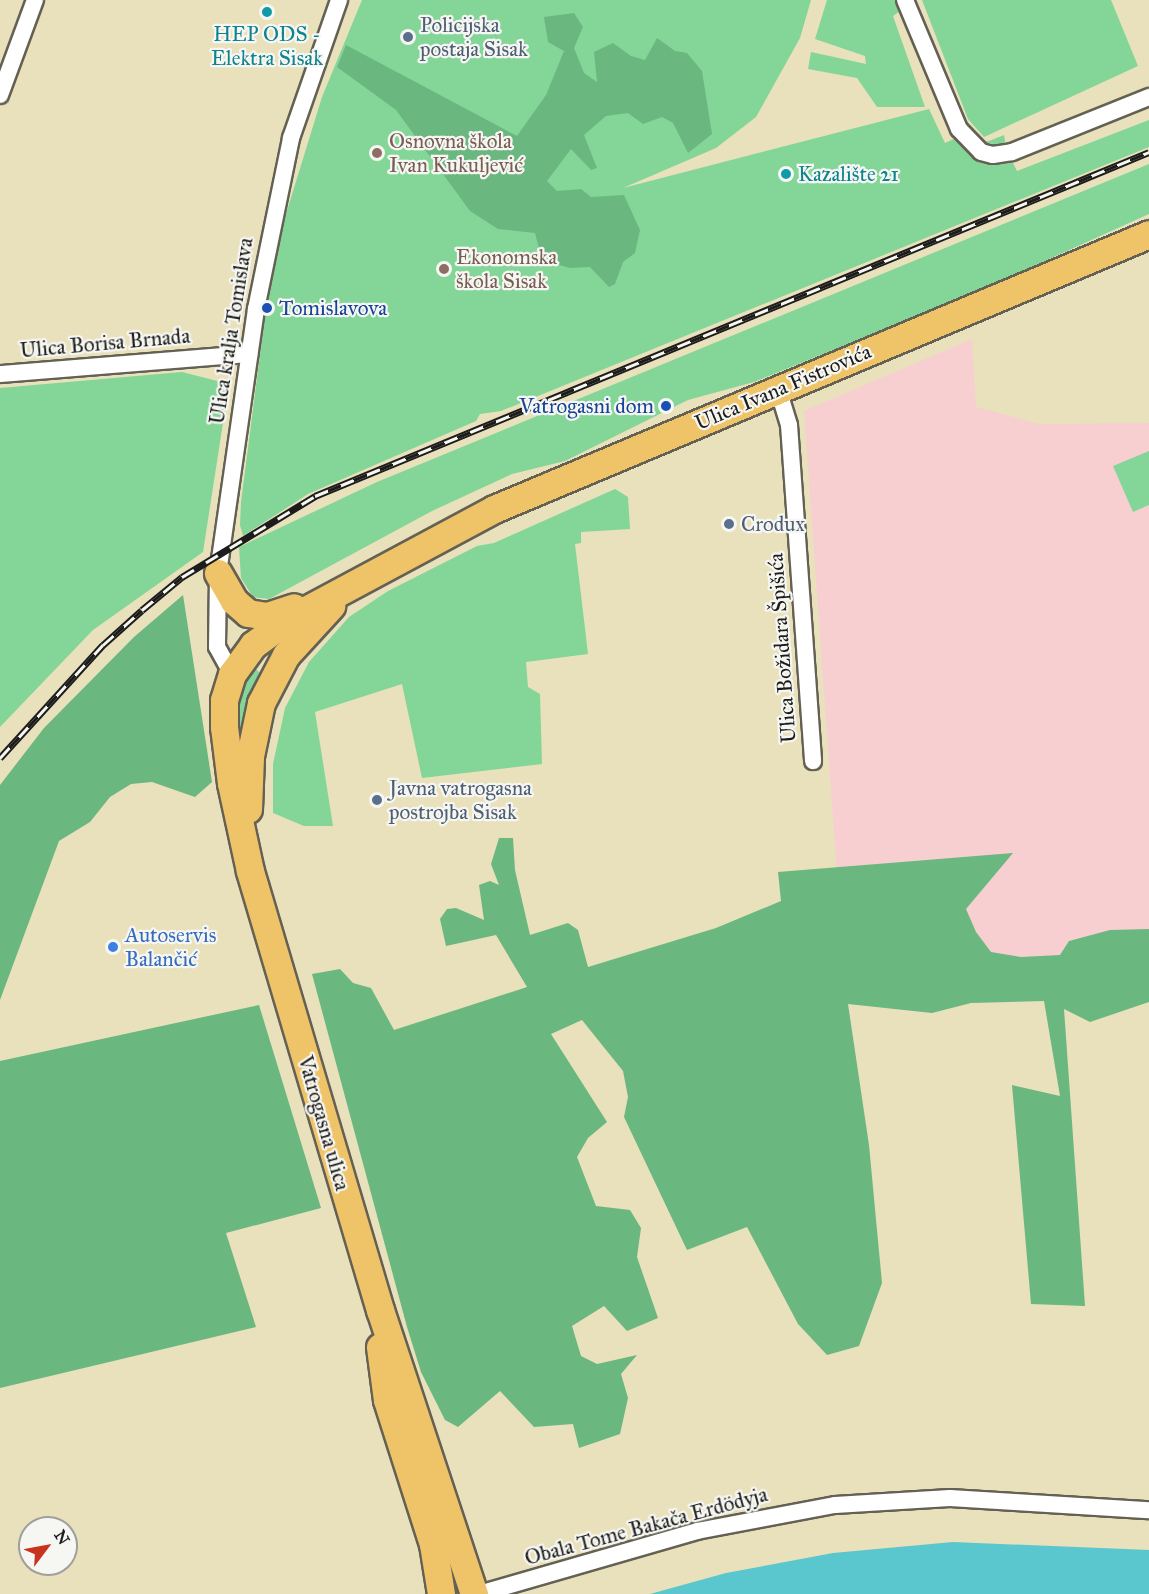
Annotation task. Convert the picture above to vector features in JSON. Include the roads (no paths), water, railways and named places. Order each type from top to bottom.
[{"type":"main road","name":"Ulica Ivana Fistrovića","points":[[368,574],[494,509],[1149,234]]},
{"type":"main road","points":[[218,573],[234,601],[258,617],[319,602]]},
{"type":"main road","points":[[232,674],[253,645],[319,602],[368,574]]},
{"type":"main road","points":[[250,871],[250,756],[261,703],[274,673],[300,636],[368,574]]},
{"type":"main road","name":"Vatrogasna ulica","points":[[232,674],[224,700],[224,727],[231,783],[250,871],[380,1310],[474,1594]]},
{"type":"main road","points":[[380,1310],[380,1356],[387,1400],[433,1544],[441,1594]]},
{"type":"street","points":[[0,95],[35,0]]},
{"type":"street","name":"Ulica kralja Tomislava","points":[[232,674],[217,647],[218,573],[249,354],[291,138],[339,0]]},
{"type":"street","points":[[905,0],[959,129],[981,152],[993,156],[1012,152],[1149,96]]},
{"type":"street","name":"Ulica Borisa Brnada","points":[[0,374],[249,354]]},
{"type":"street","name":"Ulica Božidara Špišića","points":[[778,389],[789,425],[813,761]]},
{"type":"street","name":"Obala Tome Bakača Erdödyja","points":[[479,1594],[697,1531],[835,1505],[950,1498],[1149,1510]]},
{"type":"water","points":[[953,1542],[1149,1550],[1149,1594],[650,1594],[726,1573],[833,1553]]},
{"type":"railway","points":[[0,758],[103,645],[142,610],[182,577],[315,496],[1149,152]]},
{"type":"place","name":"HEP ODS - Elektra Sisak","points":[[267,12]]},
{"type":"place","name":"Policijska postaja Sisak","points":[[408,37]]},
{"type":"place","name":"Osnovna škola Ivan Kukuljević","points":[[377,153]]},
{"type":"place","name":"Kazalište 21","points":[[786,174]]},
{"type":"place","name":"Ekonomska škola Sisak","points":[[444,269]]},
{"type":"place","name":"Tomislavova","points":[[267,308]]},
{"type":"place","name":"Vatrogasni dom","points":[[666,406]]},
{"type":"place","name":"Crodux","points":[[729,524]]},
{"type":"place","name":"Javna vatrogasna postrojba Sisak","points":[[377,800]]},
{"type":"place","name":"Autoservis Balančić","points":[[113,947]]}]
